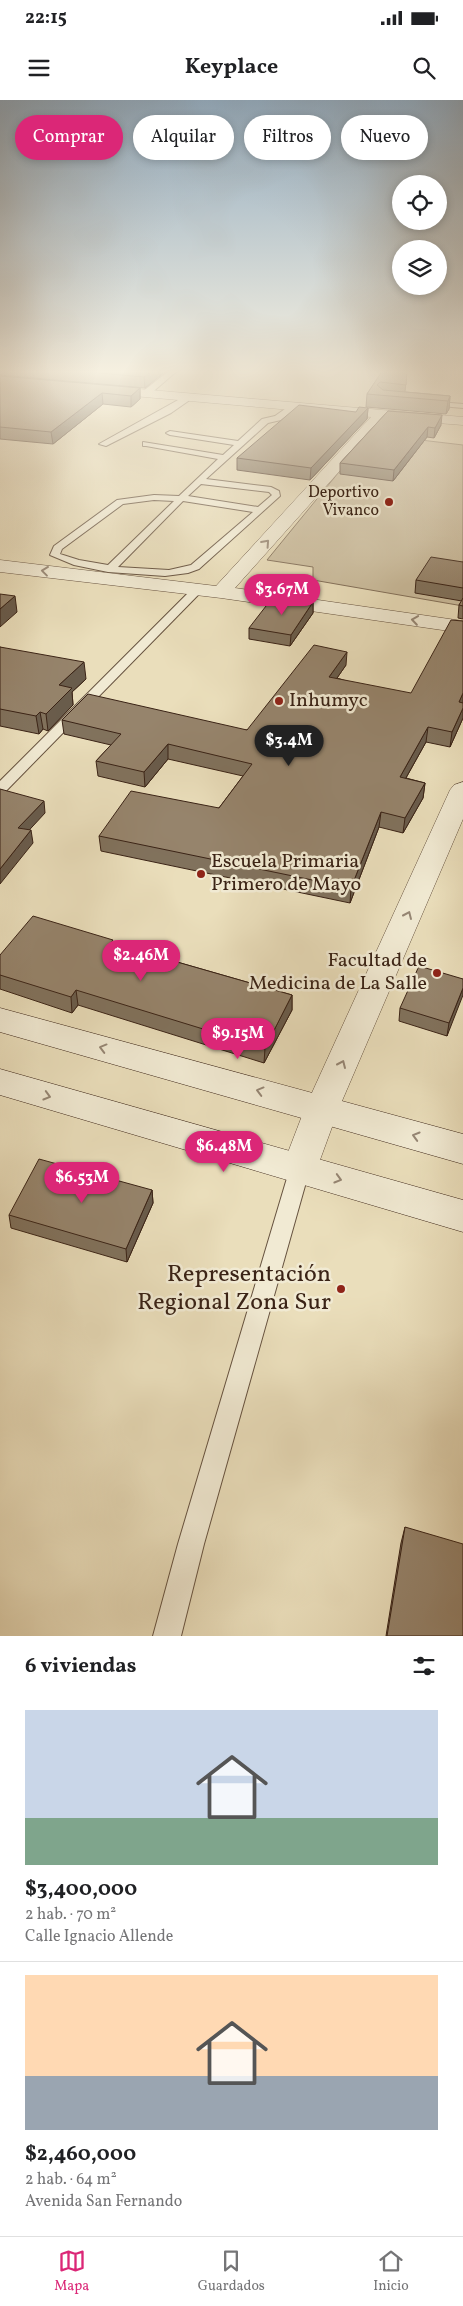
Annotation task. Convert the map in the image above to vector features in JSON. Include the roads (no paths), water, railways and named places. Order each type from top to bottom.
[{"type":"street","points":[[221,592],[357,442]]},
{"type":"street","points":[[0,566],[221,592],[463,627]]},
{"type":"street","points":[[300,1168],[322,1108],[463,790]]},
{"type":"street","points":[[0,1020],[322,1108],[463,1149]]},
{"type":"street","points":[[0,1082],[463,1216]]},
{"type":"lane","points":[[103,444],[108,442]]},
{"type":"lane","points":[[226,442],[241,444]]},
{"type":"lane","points":[[111,568],[199,481],[243,442]]},
{"type":"lane","points":[[146,444],[226,458]]},
{"type":"lane","points":[[199,481],[271,490],[276,493],[276,496],[195,567],[183,571],[164,573],[111,568],[63,560],[55,555],[57,548],[120,502],[149,497],[181,499],[260,510]]},
{"type":"lane","points":[[0,789],[198,589]]},
{"type":"lane","points":[[167,1636],[191,1544],[300,1168]]},
{"type":"place","name":"Deportivo Vivanco","points":[[389,502]]},
{"type":"place","name":"Inhumyc","points":[[279,701]]},
{"type":"place","name":"Escuela Primaria Primero de Mayo","points":[[201,874]]},
{"type":"place","name":"Facultad de Medicina de La Salle","points":[[437,973]]},
{"type":"place","name":"Representación Regional Zona Sur","points":[[341,1289]]}]
